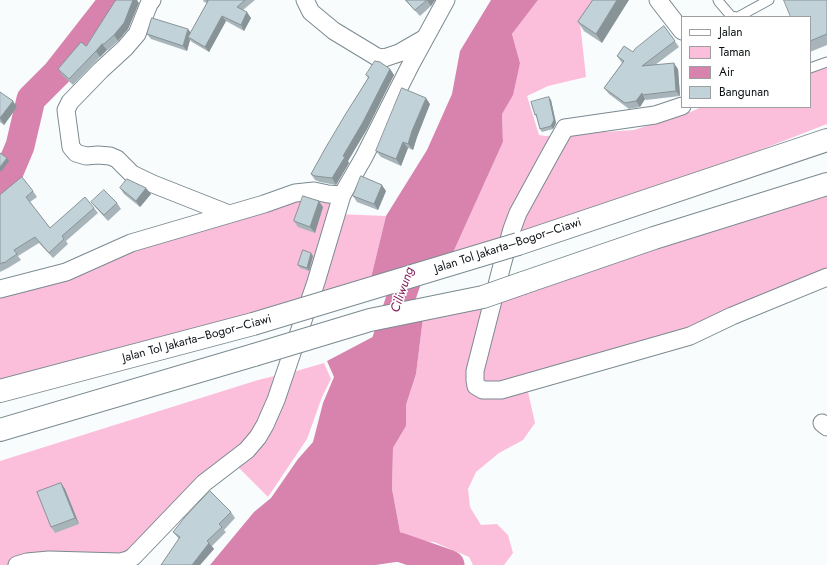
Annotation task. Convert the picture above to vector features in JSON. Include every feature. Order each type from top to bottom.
[{"type":"highway","points":[[662,196],[671,188],[689,179],[827,124]]},
{"type":"highway","name":"Jalan Tol Jakarta–Bogor–Ciawi","points":[[0,391],[253,324],[518,244],[827,140]]},
{"type":"highway","points":[[0,430],[370,320],[483,297],[654,238],[827,184]]},
{"type":"street","points":[[152,0],[137,34],[125,48],[70,102],[66,110],[71,147],[76,153],[86,156],[98,154],[110,156],[117,159],[132,174],[153,184],[229,214]]},
{"type":"street","points":[[305,0],[311,12],[334,31],[377,57],[384,58],[400,53],[425,38]]},
{"type":"street","points":[[17,565],[27,562],[49,560],[130,563],[133,557],[204,483],[247,450],[258,437],[266,425],[290,361],[342,195],[446,0]]},
{"type":"street","points":[[658,0],[681,30]]},
{"type":"street","points":[[681,106],[655,116],[566,128],[518,213],[512,229],[475,370],[476,386],[483,390],[501,390],[687,337],[739,313],[827,277]]},
{"type":"street","points":[[0,289],[66,272],[131,243],[264,204],[295,192],[314,191],[342,195]]},
{"type":"lane","points":[[718,0],[731,16]]},
{"type":"lane","points":[[739,16],[769,0]]},
{"type":"lane","points":[[811,68],[827,62]]},
{"type":"green space","points":[[538,0],[598,0],[580,23],[586,77],[548,86],[527,96],[539,135],[546,136],[634,130],[699,108],[811,108],[811,68],[827,62],[827,124],[688,178],[447,266],[503,142],[502,114],[520,63],[512,34]]},
{"type":"green space","points":[[827,181],[827,277],[687,337],[526,383],[535,423],[523,440],[499,453],[476,472],[468,489],[470,507],[481,525],[497,524],[508,535],[513,553],[504,565],[473,565],[469,557],[434,542],[409,541],[401,537],[392,489],[393,448],[406,426],[406,405],[416,374],[424,310]]},
{"type":"green space","points":[[328,194],[337,214],[386,216],[368,290],[0,391],[0,289],[260,205]]},
{"type":"green space","points":[[324,363],[331,379],[322,397],[307,439],[268,497],[238,467],[286,374]]},
{"type":"green space","points":[[274,376],[265,408],[247,444],[138,564],[0,565],[0,461]]},
{"type":"water","points":[[491,0],[538,0],[512,34],[520,63],[513,95],[502,114],[503,142],[447,266],[368,290],[386,216],[427,150],[452,94],[460,51]]},
{"type":"water","points":[[424,310],[416,374],[406,405],[406,426],[393,448],[392,489],[401,537],[393,551],[351,563],[349,565],[210,565],[254,512],[271,498],[298,459],[313,442],[323,403],[334,377],[327,361]]},
{"type":"building","points":[[116,0],[133,0],[124,23],[114,35],[102,44],[69,79],[58,69],[81,42],[86,46]]},
{"type":"building","points":[[207,0],[245,0],[237,7],[247,12],[241,25],[222,16],[205,47],[188,37],[208,1]]},
{"type":"building","points":[[406,0],[427,0],[415,10]]},
{"type":"building","points":[[593,0],[617,0],[596,34],[578,22]]},
{"type":"building","points":[[784,0],[827,0],[827,34],[811,41],[811,16],[791,16]]},
{"type":"building","points":[[152,18],[188,29],[183,46],[147,34]]},
{"type":"building","points":[[664,26],[675,41],[642,66],[674,63],[676,91],[642,95],[642,93],[636,101],[625,103],[604,88],[624,61],[617,56],[624,46],[633,52]]},
{"type":"building","points":[[375,61],[380,62],[390,69],[363,122],[343,156],[345,157],[332,178],[315,176],[311,174],[369,77],[366,75]]},
{"type":"building","points":[[402,88],[426,98],[408,144],[403,142],[396,159],[376,151]]},
{"type":"building","points":[[0,92],[13,101],[0,118]]},
{"type":"building","points":[[549,97],[554,120],[551,126],[540,129],[531,102]]},
{"type":"building","points":[[0,153],[7,158],[0,167]]},
{"type":"building","points":[[361,176],[382,185],[374,204],[353,196]]},
{"type":"building","points":[[22,177],[33,191],[26,197],[50,228],[85,197],[94,208],[62,236],[64,239],[49,253],[35,237],[14,250],[17,254],[0,264],[0,195]]},
{"type":"building","points":[[127,179],[146,188],[136,201],[120,188]]},
{"type":"building","points":[[104,190],[117,203],[104,215],[91,202]]},
{"type":"building","points":[[303,196],[319,201],[310,227],[294,221]]},
{"type":"building","points":[[303,250],[311,253],[307,268],[298,265]]},
{"type":"building","points":[[61,483],[75,518],[51,527],[37,492]]},
{"type":"building","points":[[210,491],[231,512],[219,524],[222,527],[207,541],[209,543],[192,565],[161,565],[180,537],[173,532]]},
{"type":"waterway","points":[[0,189],[20,146],[31,99],[57,73],[114,0]]},
{"type":"waterway","name":"Ciliwung","points":[[378,366],[416,253]]},
{"type":"waterway","points":[[324,565],[329,557],[399,547],[450,565]]}]
